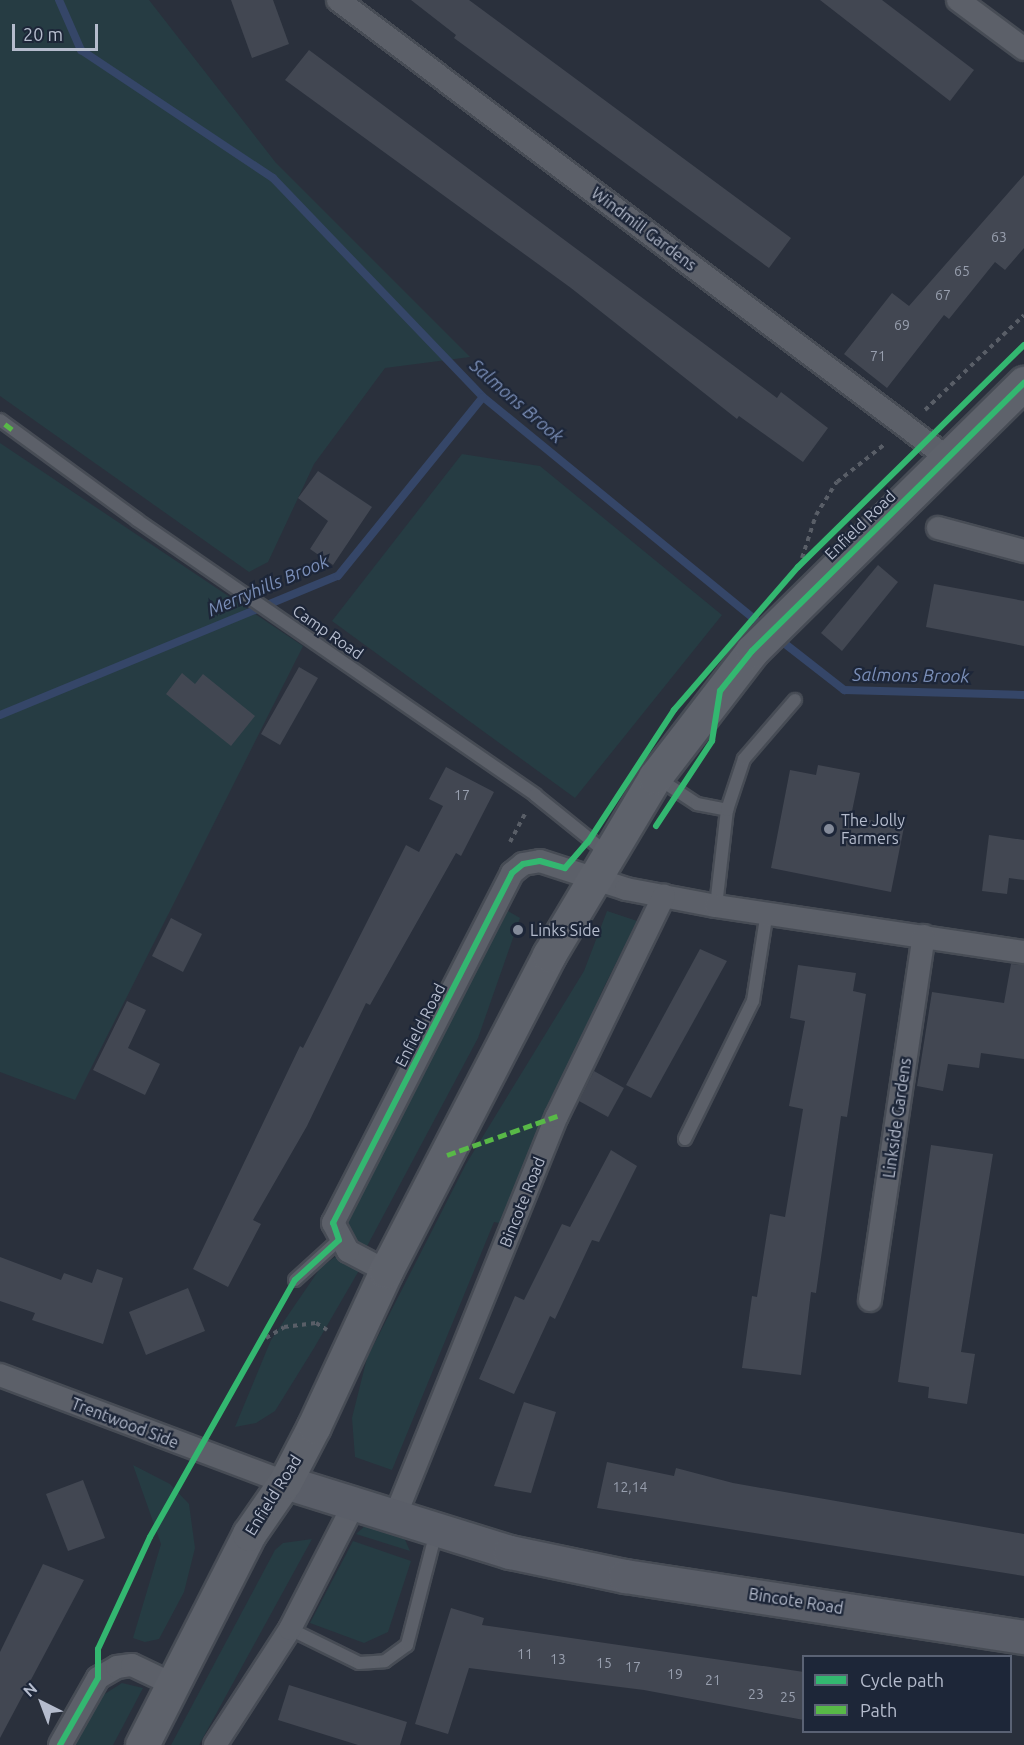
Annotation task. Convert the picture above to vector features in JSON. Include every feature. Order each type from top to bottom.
[{"type":"main road","name":"Enfield Road","points":[[142,1745],[249,1534],[285,1482],[386,1271],[599,866],[655,777],[752,651],[798,603],[949,459],[1024,383]]},
{"type":"street","name":"Windmill Gardens","points":[[338,0],[949,459]]},
{"type":"street","points":[[958,0],[1024,50]]},
{"type":"street","points":[[938,528],[1024,551]]},
{"type":"street","name":"Enfield Road","points":[[339,1240],[333,1223],[512,873],[523,864],[540,861],[599,866]]},
{"type":"street","points":[[599,866],[664,896],[716,906],[1024,952]]},
{"type":"street","name":"Bincote Road","points":[[396,1514],[557,1116],[664,896]]},
{"type":"street","name":"Linkside Gardens","points":[[870,1300],[924,936]]},
{"type":"street","points":[[339,1240],[348,1251],[386,1271]]},
{"type":"street","name":"Trentwood Side","points":[[0,1375],[285,1482]]},
{"type":"street","name":"Bincote Road","points":[[285,1482],[438,1527],[510,1552],[625,1576],[1024,1637]]},
{"type":"street","points":[[215,1745],[290,1629],[355,1502]]},
{"type":"street","points":[[60,1745],[98,1678],[117,1667],[132,1665],[172,1684]]},
{"type":"lane","name":"Camp Road","points":[[0,420],[241,593],[535,795],[599,866]]},
{"type":"lane","points":[[716,906],[727,810],[744,759],[795,700]]},
{"type":"lane","points":[[655,777],[697,804],[727,810]]},
{"type":"lane","points":[[684,1139],[753,1001],[767,912]]},
{"type":"lane","points":[[295,1280],[339,1240]]},
{"type":"lane","points":[[290,1629],[359,1663],[385,1661],[407,1645],[438,1527]]},
{"type":"path","points":[[798,567],[815,552]]},
{"type":"path","points":[[507,847],[535,795]]},
{"type":"path","points":[[261,1348],[295,1280]]},
{"type":"path","points":[[266,1338],[284,1328],[316,1323],[350,1345]]},
{"type":"shaded area","points":[[0,0],[149,0],[276,163],[470,357],[385,368],[314,464],[268,562],[249,572],[0,396]]},
{"type":"shaded area","points":[[0,443],[303,646],[75,1100],[0,1072]]},
{"type":"shaded area","points":[[462,454],[540,466],[722,615],[575,798],[332,621]]},
{"type":"shaded area","points":[[503,908],[520,918],[478,1038],[365,1250],[345,1231],[349,1219],[394,1119]]},
{"type":"shaded area","points":[[607,911],[637,921],[602,991],[505,1224],[494,1222],[392,1470],[355,1457],[352,1418],[367,1358],[466,1164],[584,971]]},
{"type":"shaded area","points":[[338,1255],[361,1267],[314,1348],[275,1411],[256,1423],[235,1427],[271,1340],[321,1267]]},
{"type":"shaded area","points":[[133,1465],[170,1484],[189,1504],[195,1548],[184,1592],[159,1639],[145,1642],[133,1638],[161,1544]]},
{"type":"shaded area","points":[[366,1525],[403,1535],[410,1551],[356,1534]]},
{"type":"shaded area","points":[[312,1539],[199,1745],[171,1745],[275,1550],[283,1543]]},
{"type":"shaded area","points":[[353,1541],[411,1561],[388,1632],[364,1643],[310,1623]]},
{"type":"shaded area","points":[[122,1683],[143,1688],[113,1745],[70,1745],[92,1702]]},
{"type":"building","points":[[231,0],[273,0],[289,44],[252,58]]},
{"type":"building","points":[[411,0],[469,0],[791,238],[769,268],[454,38],[456,35]]},
{"type":"building","points":[[820,0],[882,0],[974,70],[950,101]]},
{"type":"building","points":[[309,50],[777,398],[781,392],[828,428],[803,462],[739,416],[737,419],[571,288],[285,80]]},
{"type":"building","points":[[1024,175],[1024,248],[1005,270],[995,262],[949,319],[944,315],[887,388],[844,354],[892,293],[909,306]]},
{"type":"building","points":[[318,471],[372,507],[333,565],[310,549],[328,521],[298,498]]},
{"type":"building","points":[[878,565],[898,582],[842,651],[821,633]]},
{"type":"building","points":[[934,584],[1024,601],[1024,646],[926,627]]},
{"type":"building","points":[[299,667],[318,678],[280,745],[261,734]]},
{"type":"building","points":[[182,673],[195,684],[203,674],[255,716],[231,746],[166,694]]},
{"type":"building","points":[[818,765],[860,773],[851,816],[904,827],[891,892],[771,868],[790,770],[816,775]]},
{"type":"building","points":[[446,767],[494,792],[461,856],[456,853],[370,1005],[366,1003],[307,1126],[253,1220],[261,1224],[228,1287],[193,1269],[300,1046],[303,1048],[406,845],[419,852],[443,806],[429,799]]},
{"type":"building","points":[[989,835],[1024,840],[1024,880],[1009,878],[1007,894],[982,891]]},
{"type":"building","points":[[171,918],[202,934],[183,972],[152,956]]},
{"type":"building","points":[[700,949],[727,961],[651,1098],[626,1085]]},
{"type":"building","points":[[1011,964],[1024,965],[1024,1059],[981,1053],[979,1068],[948,1064],[943,1091],[917,1086],[932,992],[1004,1003]]},
{"type":"building","points":[[798,965],[856,973],[853,991],[866,994],[847,1117],[841,1116],[816,1293],[811,1292],[801,1375],[742,1368],[752,1296],[757,1297],[770,1214],[785,1217],[803,1109],[789,1106],[805,1021],[790,1018]]},
{"type":"building","points":[[127,1001],[146,1010],[128,1048],[160,1064],[145,1095],[93,1070]]},
{"type":"building","points":[[594,1071],[624,1088],[608,1117],[579,1101]]},
{"type":"building","points":[[931,1145],[993,1154],[961,1352],[975,1354],[967,1404],[928,1398],[929,1387],[898,1382]]},
{"type":"building","points":[[611,1150],[637,1166],[599,1242],[592,1240],[555,1319],[550,1316],[514,1394],[479,1379],[515,1296],[524,1300],[562,1224],[570,1227]]},
{"type":"building","points":[[0,1257],[61,1280],[64,1273],[92,1283],[97,1269],[123,1278],[103,1344],[32,1320],[35,1313],[0,1301]]},
{"type":"building","points":[[188,1288],[205,1331],[146,1355],[129,1312]]},
{"type":"building","points":[[524,1402],[556,1412],[531,1493],[494,1486]]},
{"type":"building","points":[[607,1462],[674,1476],[676,1468],[733,1483],[1024,1534],[1024,1576],[597,1508]]},
{"type":"building","points":[[83,1480],[105,1538],[68,1551],[46,1494]]},
{"type":"building","points":[[43,1564],[84,1580],[0,1738],[0,1652]]},
{"type":"building","points":[[451,1608],[484,1618],[482,1625],[802,1672],[802,1720],[644,1690],[469,1668],[448,1734],[415,1724]]},
{"type":"building","points":[[289,1685],[407,1722],[400,1745],[358,1745],[278,1720]]},
{"type":"waterway","name":"Salmons Brook","points":[[59,0],[81,50],[273,178],[483,397],[765,628]]},
{"type":"waterway","name":"Merryhills Brook","points":[[0,715],[338,576],[483,397]]},
{"type":"waterway","name":"Salmons Brook","points":[[775,636],[844,690],[1024,695]]},
{"type":"marked path","points":[[5,424],[13,430]]},
{"type":"marked path","points":[[447,1155],[557,1116]]},
{"type":"cycle path","points":[[60,1745],[98,1678],[98,1649],[150,1537],[295,1280],[339,1240],[333,1223],[512,873],[523,864],[540,861],[565,868],[588,842],[674,710],[798,567],[1024,345]]},
{"type":"cycle path","points":[[656,826],[712,741],[720,691],[752,651],[1024,383]]},
{"type":"place","name":"The Jolly Farmers","points":[[829,829]]},
{"type":"place","name":"Links Side","points":[[518,930]]}]
